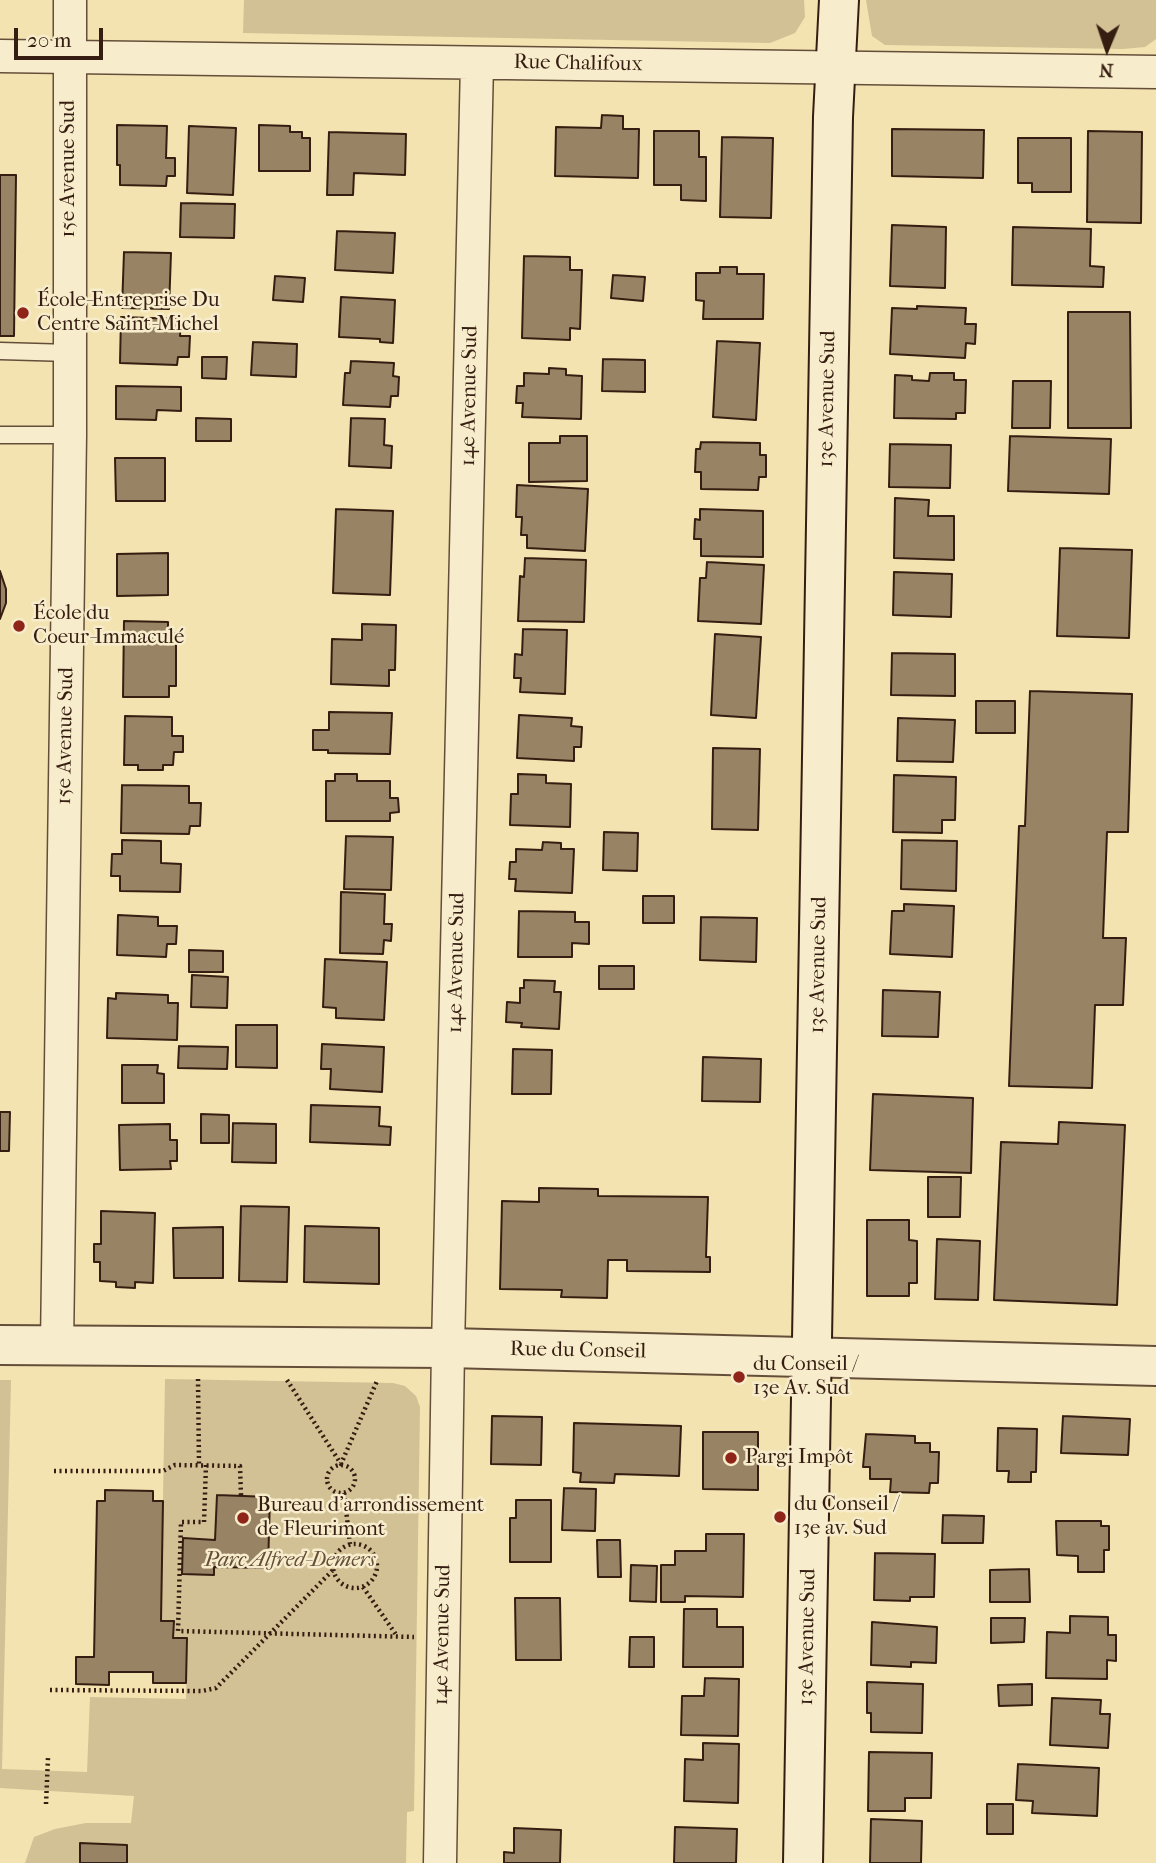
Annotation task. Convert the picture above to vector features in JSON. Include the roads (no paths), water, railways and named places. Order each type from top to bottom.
[{"type":"main road","name":"13e Avenue Sud","points":[[803,1863],[832,145],[839,0]]},
{"type":"main road","name":"Rue du Conseil","points":[[0,1345],[448,1348],[1156,1366]]},
{"type":"street","name":"15e Avenue Sud","points":[[57,1345],[70,435],[70,0]]},
{"type":"street","name":"Rue Chalifoux","points":[[0,56],[1156,72]]},
{"type":"street","name":"14e Avenue Sud","points":[[440,1863],[448,1348],[477,63]]},
{"type":"lane","points":[[0,351],[70,353]]},
{"type":"lane","points":[[0,435],[70,435]]},
{"type":"place","name":"École-Entreprise Du Centre Saint-Michel","points":[[23,313]]},
{"type":"place","name":"École du Coeur-Immaculé","points":[[19,626]]},
{"type":"place","name":"du Conseil / 13e Av. Sud","points":[[739,1377]]},
{"type":"place","name":"Pargi Impôt","points":[[731,1458]]},
{"type":"place","name":"du Conseil / 13e av. Sud","points":[[780,1517]]},
{"type":"place","name":"Bureau d'arrondissement de Fleurimont","points":[[243,1518]]},
{"type":"park label","name":"Parc Alfred-Demers","points":[[290,1561]]}]
